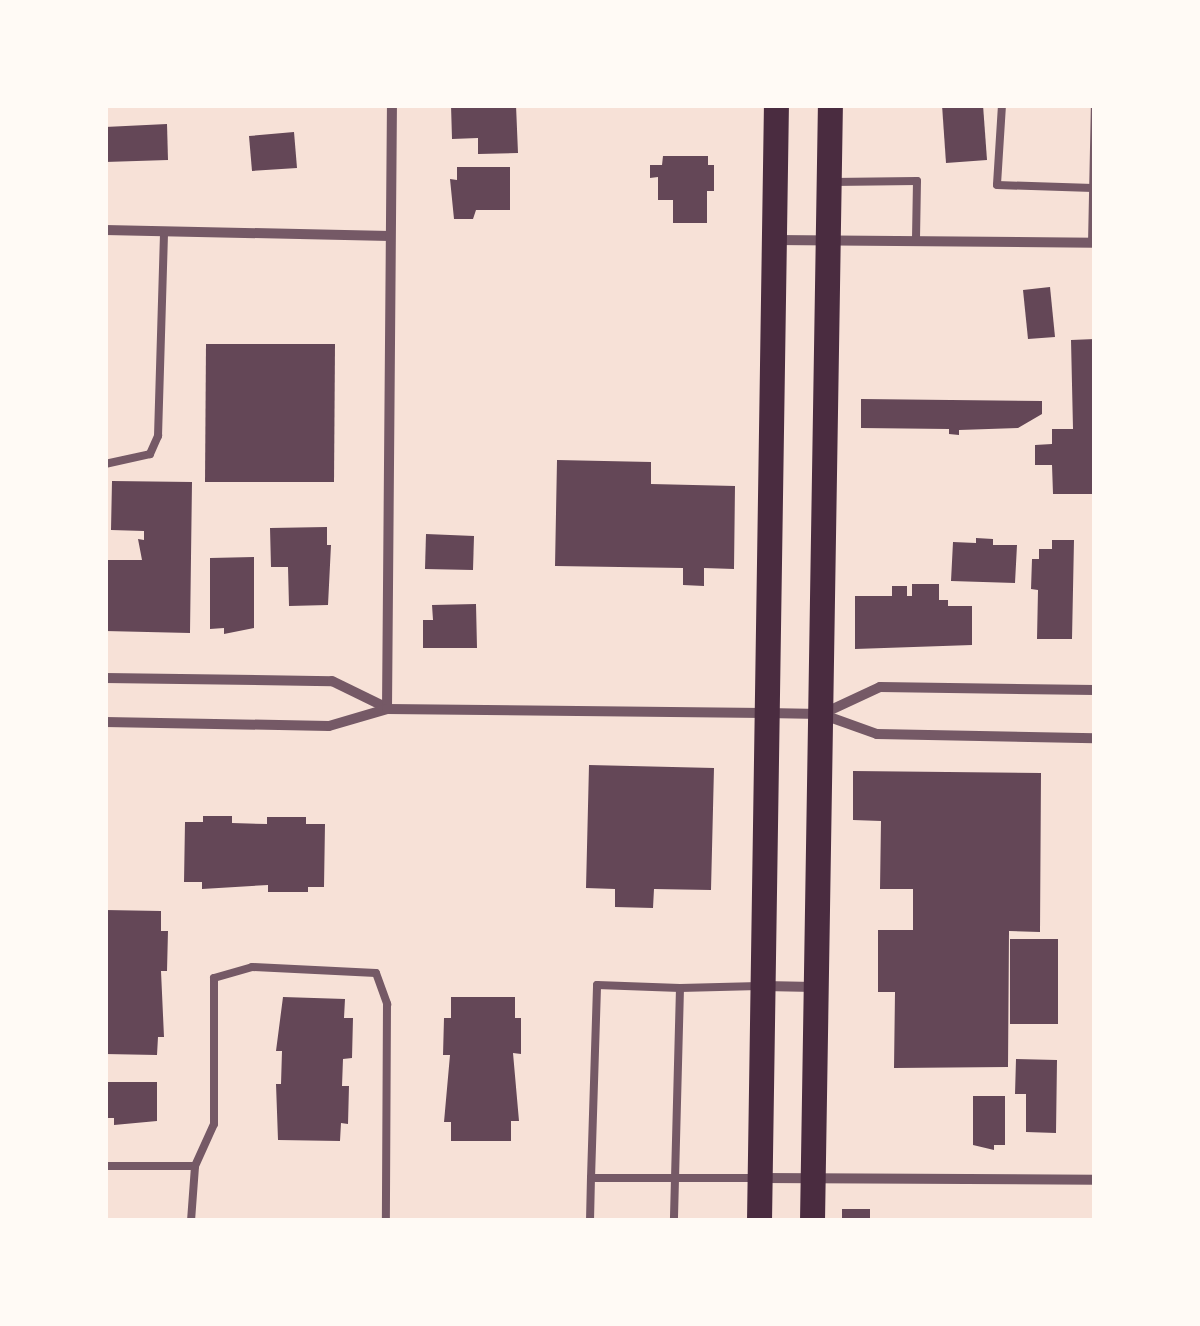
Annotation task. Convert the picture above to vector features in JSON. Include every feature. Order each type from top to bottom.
[{"type":"main road","points":[[759,1221],[776,105]]},
{"type":"main road","points":[[812,1221],[830,105]]},
{"type":"street","points":[[388,708],[392,105]]},
{"type":"street","points":[[105,230],[390,236]]},
{"type":"street","points":[[774,240],[1093,243]]},
{"type":"street","points":[[105,678],[332,681],[388,708]]},
{"type":"street","points":[[821,714],[880,686],[1095,690]]},
{"type":"street","points":[[105,722],[329,726],[388,708],[766,713],[821,714],[877,734],[1095,738]]},
{"type":"street","points":[[764,986],[816,987]]},
{"type":"street","points":[[760,1178],[1095,1180]]},
{"type":"lane","points":[[1002,105],[997,185],[1093,188]]},
{"type":"lane","points":[[1093,243],[1094,105]]},
{"type":"lane","points":[[828,182],[917,181],[916,241]]},
{"type":"lane","points":[[105,464],[150,454],[158,436],[164,231]]},
{"type":"lane","points":[[191,1221],[194,1166],[214,1124],[214,978],[252,967],[376,973],[387,1004],[386,1221]]},
{"type":"lane","points":[[590,1221],[596,986],[764,986]]},
{"type":"lane","points":[[674,1221],[680,988]]},
{"type":"lane","points":[[105,1166],[194,1166]]},
{"type":"lane","points":[[591,1178],[760,1178]]},
{"type":"building","points":[[451,105],[516,105],[518,153],[478,154],[478,138],[452,139]]},
{"type":"building","points":[[942,105],[983,105],[987,160],[946,163]]},
{"type":"building","points":[[167,124],[168,160],[105,162],[105,127]]},
{"type":"building","points":[[294,132],[297,168],[252,171],[249,136]]},
{"type":"building","points":[[663,156],[708,156],[708,165],[714,165],[714,191],[707,191],[707,223],[673,223],[673,200],[658,200],[658,177],[650,178],[650,165],[662,165]]},
{"type":"building","points":[[457,167],[510,167],[510,210],[476,210],[473,219],[454,219],[450,179],[457,180]]},
{"type":"building","points":[[1050,287],[1055,337],[1028,339],[1023,290]]},
{"type":"building","points":[[1095,339],[1095,494],[1053,494],[1052,465],[1035,465],[1035,445],[1052,444],[1052,429],[1073,429],[1071,340]]},
{"type":"building","points":[[206,344],[335,344],[334,482],[205,482]]},
{"type":"building","points":[[861,399],[1042,401],[1042,414],[1018,428],[959,430],[959,435],[949,434],[949,429],[861,428]]},
{"type":"building","points":[[557,460],[651,462],[651,484],[735,486],[734,569],[704,568],[704,586],[683,585],[683,568],[555,566]]},
{"type":"building","points":[[112,481],[192,482],[190,633],[105,631],[105,560],[142,560],[138,539],[144,540],[144,531],[111,530]]},
{"type":"building","points":[[327,527],[327,545],[331,545],[328,605],[289,606],[288,567],[271,567],[270,528]]},
{"type":"building","points":[[426,534],[474,536],[473,570],[425,569]]},
{"type":"building","points":[[976,538],[993,539],[993,545],[1017,545],[1015,583],[951,581],[953,542],[976,543]]},
{"type":"building","points":[[1052,540],[1074,540],[1072,639],[1037,639],[1038,590],[1031,589],[1032,559],[1039,559],[1039,549],[1052,549]]},
{"type":"building","points":[[254,557],[254,628],[224,634],[224,628],[210,629],[210,558]]},
{"type":"building","points":[[912,584],[939,584],[939,600],[948,600],[948,606],[972,606],[972,645],[855,649],[855,596],[892,596],[892,586],[907,586],[907,596],[912,596]]},
{"type":"building","points":[[476,604],[477,648],[423,648],[423,620],[433,620],[432,605]]},
{"type":"building","points":[[589,765],[714,768],[711,890],[654,889],[653,908],[615,907],[615,889],[586,888]]},
{"type":"building","points":[[853,771],[1041,773],[1040,932],[1009,931],[1008,1067],[894,1068],[895,992],[878,992],[878,930],[913,930],[913,889],[880,889],[881,821],[853,820]]},
{"type":"building","points":[[203,816],[232,816],[232,823],[267,824],[267,817],[306,817],[306,824],[325,824],[324,887],[308,887],[308,892],[268,892],[268,885],[202,889],[202,882],[184,882],[185,822],[203,822]]},
{"type":"building","points":[[105,910],[161,911],[161,931],[168,931],[167,971],[161,971],[164,1037],[158,1037],[157,1055],[105,1054]]},
{"type":"building","points":[[1010,939],[1058,939],[1058,1024],[1010,1024]]},
{"type":"building","points":[[283,997],[345,999],[344,1018],[353,1018],[352,1058],[343,1059],[342,1086],[349,1086],[348,1124],[341,1123],[340,1141],[278,1140],[276,1084],[281,1084],[282,1051],[276,1051]]},
{"type":"building","points":[[451,997],[515,997],[515,1018],[521,1018],[521,1054],[513,1053],[519,1121],[511,1121],[511,1141],[451,1141],[451,1122],[444,1122],[450,1055],[443,1055],[444,1018],[451,1018]]},
{"type":"building","points":[[1016,1059],[1057,1060],[1056,1133],[1026,1132],[1026,1094],[1015,1094]]},
{"type":"building","points":[[105,1082],[157,1082],[157,1121],[114,1125],[114,1118],[105,1118]]},
{"type":"building","points":[[973,1096],[1005,1096],[1005,1145],[994,1145],[994,1150],[973,1145]]},
{"type":"building","points":[[842,1209],[870,1209],[870,1221],[842,1221]]}]
